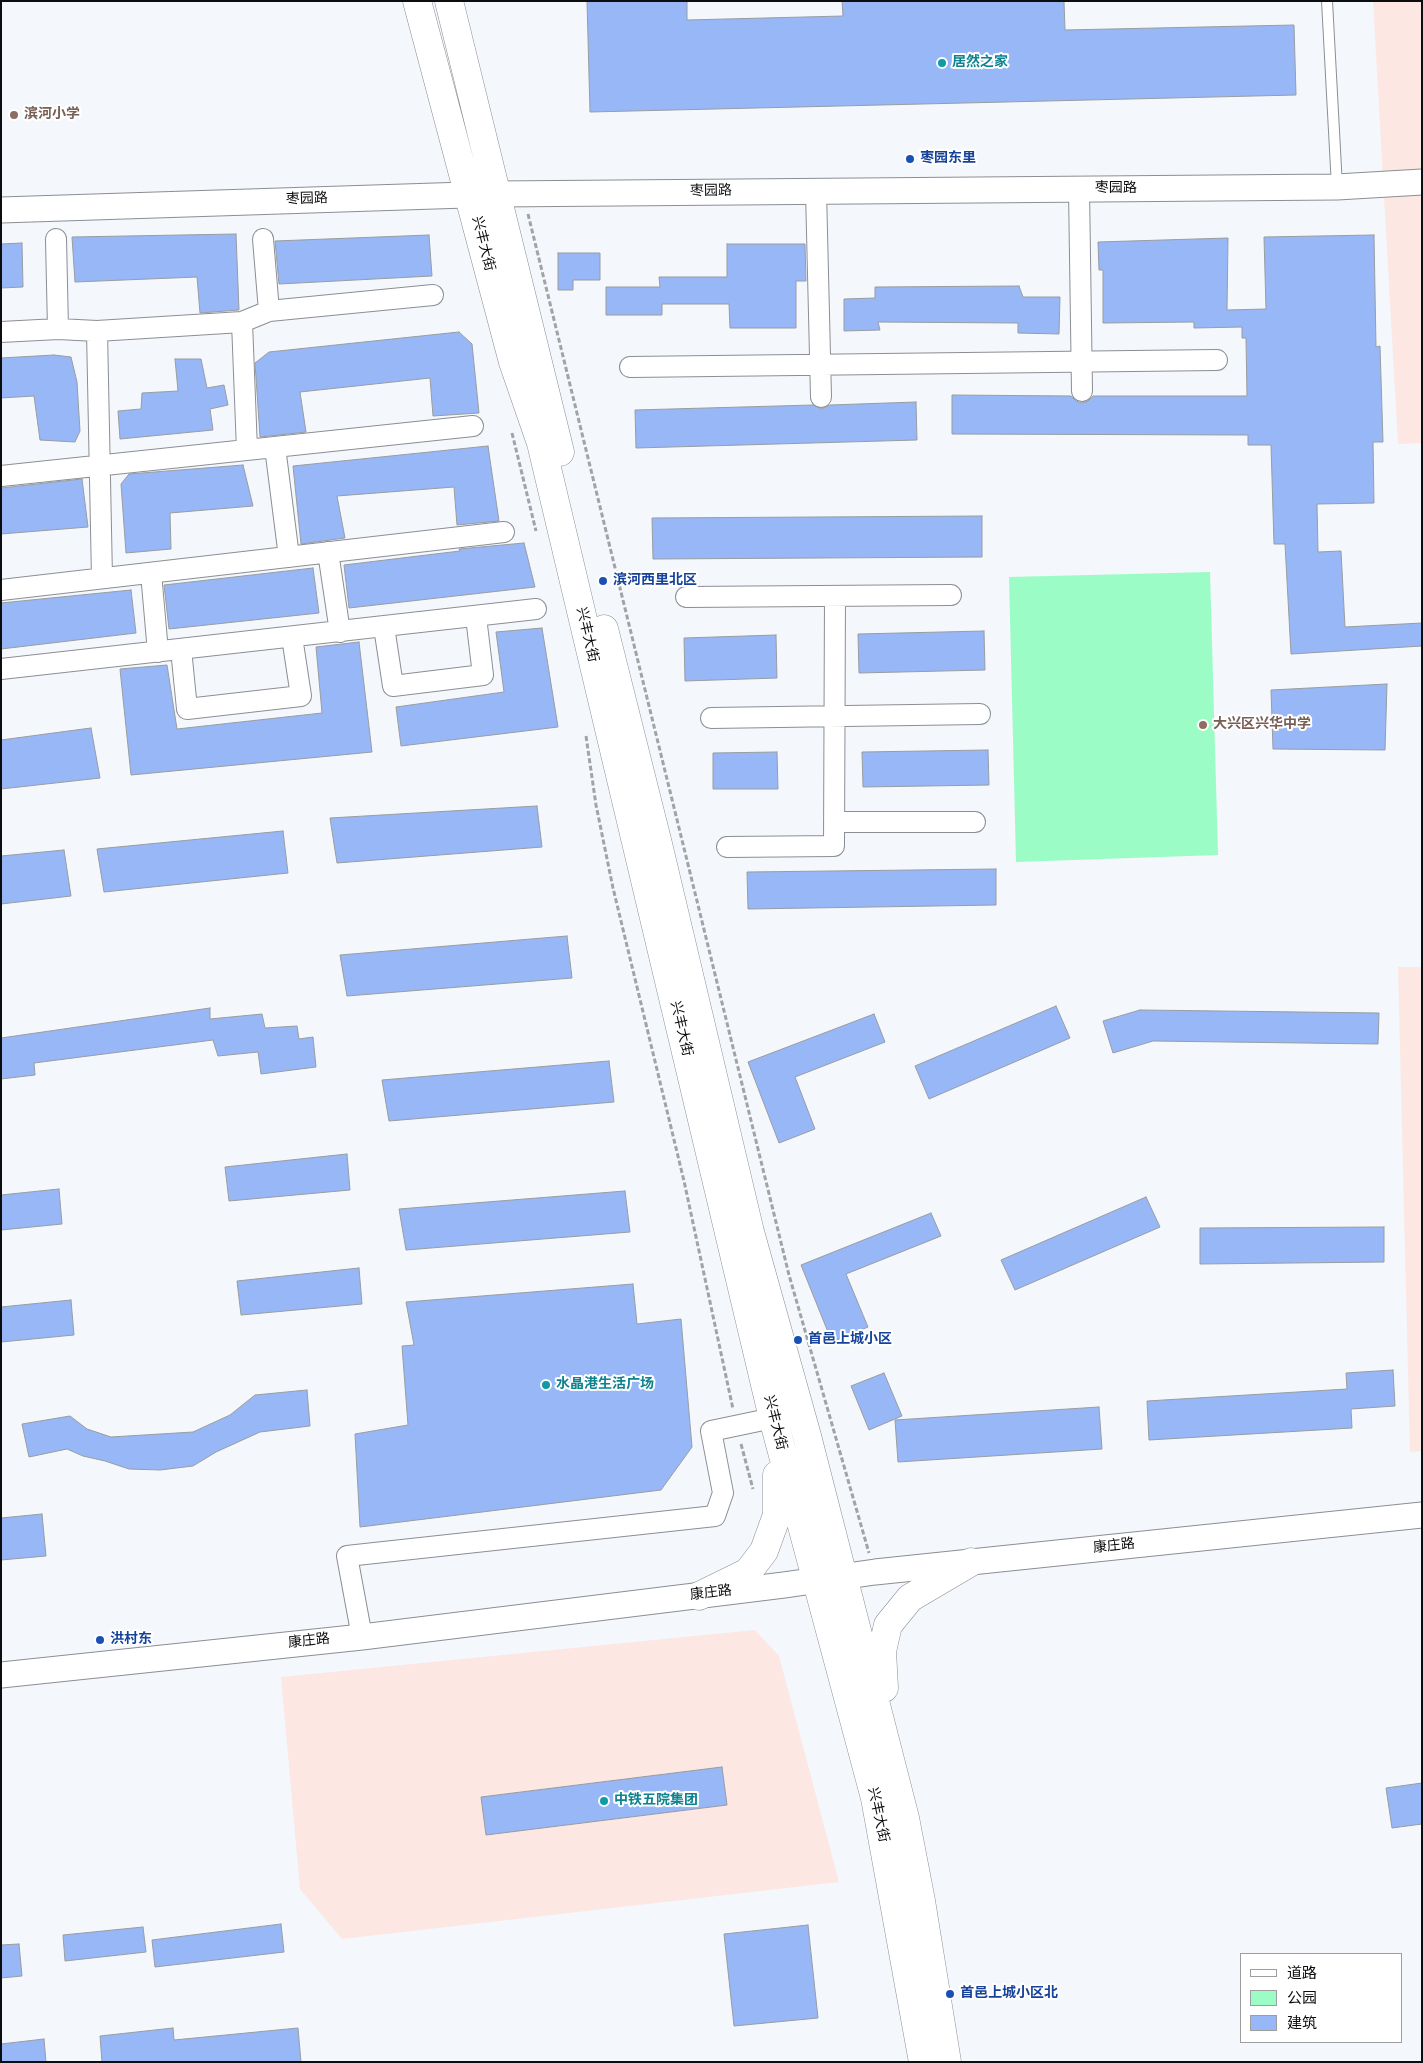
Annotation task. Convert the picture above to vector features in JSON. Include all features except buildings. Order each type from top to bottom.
[{"type":"main road","name":"兴丰大街","points":[[417,1],[513,362],[540,443],[775,1426],[875,1798],[923,2062]]},
{"type":"main road","name":"兴丰大街","points":[[449,1],[510,193],[660,853],[750,1232],[807,1436],[905,1818],[921,1900],[947,2062]]},
{"type":"main road","points":[[699,1596],[748,1572],[764,1551],[777,1516],[775,1426]]},
{"type":"main road","points":[[880,1719],[884,1695],[882,1651],[888,1625],[910,1598],[971,1562]]},
{"type":"street","name":"枣园路","points":[[1,210],[510,193],[1337,187],[1422,182]]},
{"type":"street","points":[[1079,189],[1082,391]]},
{"type":"street","points":[[816,191],[821,397]]},
{"type":"street","points":[[56,239],[58,329]]},
{"type":"street","points":[[263,239],[269,312]]},
{"type":"street","points":[[1,332],[58,329],[97,331],[242,322],[269,312],[433,295]]},
{"type":"street","points":[[242,322],[247,450]]},
{"type":"street","points":[[97,331],[102,578]]},
{"type":"street","points":[[630,367],[1217,360]]},
{"type":"street","points":[[1,476],[473,426]]},
{"type":"street","points":[[275,447],[289,557]]},
{"type":"street","points":[[1,590],[504,532]]},
{"type":"street","points":[[328,552],[340,632]]},
{"type":"street","points":[[151,573],[158,652]]},
{"type":"street","points":[[686,597],[951,595]]},
{"type":"street","points":[[727,847],[834,846],[835,596]]},
{"type":"street","points":[[1,669],[536,609]]},
{"type":"street","points":[[384,627],[393,686],[483,675],[476,617]]},
{"type":"street","points":[[181,649],[187,709],[300,696],[292,637]]},
{"type":"street","points":[[711,718],[980,714]]},
{"type":"street","points":[[834,822],[975,822]]},
{"type":"street","points":[[362,1637],[347,1556],[716,1516],[723,1493],[711,1431],[736,1425],[775,1426]]},
{"type":"street","name":"康庄路","points":[[1,1675],[362,1637],[699,1596],[875,1572],[1422,1515]]},
{"type":"lane","points":[[1327,1],[1337,187]]},
{"type":"path","points":[[510,193],[539,256],[789,1275],[875,1572]]},
{"type":"path","points":[[584,727],[596,805],[614,888],[680,1163],[736,1425]]},
{"type":"shaded area","points":[[1373,1],[1422,1],[1422,443],[1398,444]]},
{"type":"shaded area","points":[[1398,967],[1422,967],[1422,1451],[1410,1452]]},
{"type":"shaded area","points":[[755,1630],[779,1656],[839,1882],[342,1939],[300,1889],[281,1677]]},
{"type":"green space","points":[[1210,572],[1218,855],[1016,862],[1009,577]]},
{"type":"place","name":"居然之家","points":[[942,63]]},
{"type":"place","name":"滨河小学","points":[[14,115]]},
{"type":"place","name":"枣园东里","points":[[910,159]]},
{"type":"place","name":"滨河西里北区","points":[[603,581]]},
{"type":"place","name":"大兴区兴华中学","points":[[1203,725]]},
{"type":"place","name":"首邑上城小区","points":[[798,1340]]},
{"type":"place","name":"水晶港生活广场","points":[[546,1385]]},
{"type":"place","name":"洪村东","points":[[100,1640]]},
{"type":"place","name":"中铁五院集团","points":[[604,1801]]},
{"type":"place","name":"首邑上城小区北","points":[[950,1994]]}]
